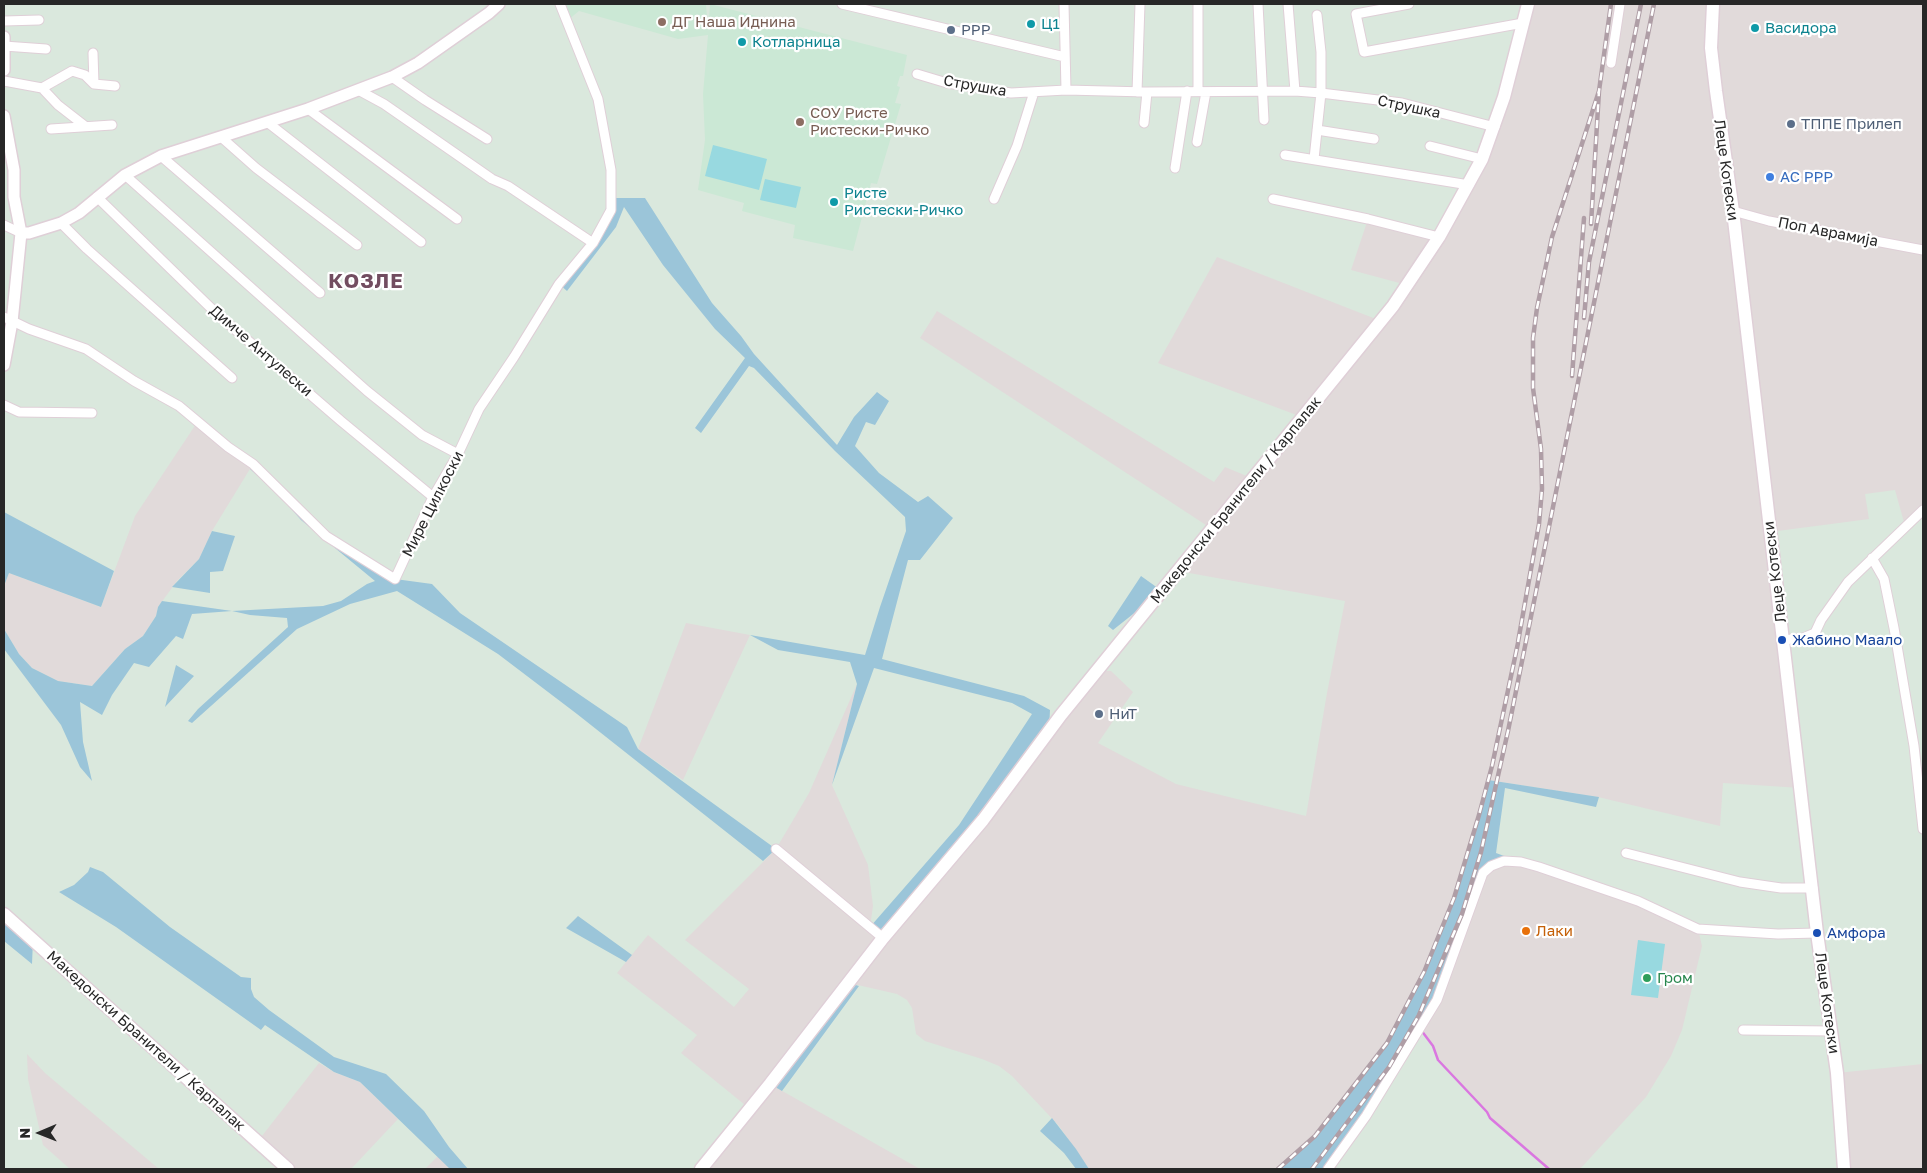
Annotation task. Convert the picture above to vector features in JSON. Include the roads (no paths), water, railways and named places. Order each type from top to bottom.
[{"type":"main road","name":"Македонски Бранители / Карпалак","points":[[701,1169],[883,938],[983,820],[1061,715],[1393,306],[1439,237],[1482,159],[1495,127],[1514,65],[1528,4]]},
{"type":"main road","name":"Леце Котески","points":[[1713,4],[1711,48],[1733,211],[1817,933],[1837,1073],[1844,1169]]},
{"type":"main road","name":"Македонски Бранители / Карпалак","points":[[4,914],[288,1169]]},
{"type":"street","points":[[4,225],[21,233],[29,233],[61,223],[79,213],[126,175],[161,156],[308,109],[360,91],[392,77],[418,63],[499,4]]},
{"type":"street","name":"Мире Цилкоски","points":[[6,323],[86,349],[134,381],[179,406],[228,447],[253,464],[326,536],[395,579],[433,496],[458,454],[479,409],[559,284],[593,243],[611,210],[611,170],[598,100],[560,4]]},
{"type":"street","points":[[842,4],[1065,57]]},
{"type":"street","points":[[1064,4],[1066,90]]},
{"type":"street","points":[[1140,4],[1144,123]]},
{"type":"street","points":[[1197,142],[1202,91],[1198,4]]},
{"type":"street","points":[[1258,4],[1264,120]]},
{"type":"street","points":[[1288,4],[1295,91]]},
{"type":"street","points":[[1409,4],[1356,14],[1364,52],[1523,23]]},
{"type":"street","points":[[1611,64],[1620,4]]},
{"type":"street","points":[[1314,159],[1321,93],[1317,15]]},
{"type":"street","points":[[4,21],[39,20]]},
{"type":"street","points":[[4,38],[4,70]]},
{"type":"street","points":[[4,46],[46,49]]},
{"type":"street","points":[[93,53],[94,84]]},
{"type":"street","points":[[42,88],[72,71],[84,75],[94,84],[115,86]]},
{"type":"street","name":"Струшка","points":[[917,74],[947,82],[1011,93],[1066,90],[1142,92],[1295,91],[1321,93],[1402,103],[1495,127]]},
{"type":"street","points":[[392,77],[424,100],[487,138]]},
{"type":"street","points":[[4,80],[42,88],[58,105],[85,126]]},
{"type":"street","points":[[360,91],[384,104],[492,179],[508,186],[593,243]]},
{"type":"street","points":[[1175,168],[1187,91]]},
{"type":"street","points":[[994,199],[1016,146],[1034,92]]},
{"type":"street","points":[[308,109],[457,219]]},
{"type":"street","points":[[4,116],[6,143],[14,170],[14,197],[21,233],[6,323],[4,366]]},
{"type":"street","points":[[267,122],[421,242]]},
{"type":"street","points":[[51,129],[112,125]]},
{"type":"street","points":[[1318,130],[1374,139]]},
{"type":"street","points":[[222,137],[256,168],[357,245]]},
{"type":"street","points":[[1430,146],[1482,159]]},
{"type":"street","points":[[1285,154],[1469,185]]},
{"type":"street","points":[[161,156],[320,293]]},
{"type":"street","points":[[126,175],[367,391],[422,435],[458,454]]},
{"type":"street","name":"Димче Антулески","points":[[97,198],[216,314],[348,427],[433,496]]},
{"type":"street","points":[[1273,199],[1368,219],[1439,237]]},
{"type":"street","name":"Поп Аврамија","points":[[1733,211],[1769,221],[1923,250]]},
{"type":"street","points":[[61,223],[87,249],[232,378]]},
{"type":"street","points":[[4,405],[19,412],[92,413]]},
{"type":"street","points":[[1782,640],[1803,638],[1815,633],[1821,620],[1848,582],[1923,510]]},
{"type":"street","points":[[1872,558],[1884,579],[1894,628],[1914,746],[1923,830]]},
{"type":"street","points":[[776,849],[883,938]]},
{"type":"street","points":[[1626,853],[1740,882],[1781,888],[1813,888]]},
{"type":"street","points":[[1328,1169],[1366,1116],[1437,1000],[1483,873],[1491,866],[1504,861],[1521,862],[1539,867],[1638,901],[1698,929],[1778,934],[1817,933]]},
{"type":"street","points":[[1743,1030],[1831,1031]]},
{"type":"waterway","points":[[1421,1030],[1433,1046],[1438,1060],[1487,1112],[1490,1118],[1549,1169]]},
{"type":"railway","points":[[1591,224],[1599,91],[1611,4]]},
{"type":"railway","points":[[1584,318],[1589,262],[1641,4]]},
{"type":"railway","points":[[1312,1169],[1389,1067],[1419,1015],[1462,914],[1481,852],[1508,731],[1654,4]]},
{"type":"railway","points":[[1518,642],[1539,524],[1542,489],[1541,449],[1533,388],[1533,338],[1537,308],[1552,237],[1599,91]]},
{"type":"railway","points":[[1572,376],[1584,218]]},
{"type":"railway","points":[[1278,1169],[1315,1136],[1387,1043],[1424,972],[1454,898],[1479,815],[1492,766],[1518,643]]},
{"type":"place","name":"ДГ Наша Иднина","points":[[662,22]]},
{"type":"place","name":"Ц1","points":[[1031,24]]},
{"type":"place","name":"Васидора","points":[[1755,28]]},
{"type":"place","name":"РРР","points":[[951,30]]},
{"type":"place","name":"Котларница","points":[[742,42]]},
{"type":"place","name":"СОУ Ристе Ристески-Ричко","points":[[800,122]]},
{"type":"place","name":"ТППЕ Прилеп","points":[[1791,124]]},
{"type":"place","name":"АС РРР","points":[[1770,177]]},
{"type":"place","name":"Ристе Ристески-Ричко","points":[[834,202]]},
{"type":"place","name":"Жабино Маало","points":[[1782,640]]},
{"type":"place","name":"НиТ","points":[[1099,714]]},
{"type":"place","name":"Лаки","points":[[1526,931]]},
{"type":"place","name":"Амфора","points":[[1817,933]]},
{"type":"place","name":"Гром","points":[[1647,978]]},
{"type":"district","name":"КОЗЛЕ","points":[[366,282]]}]
